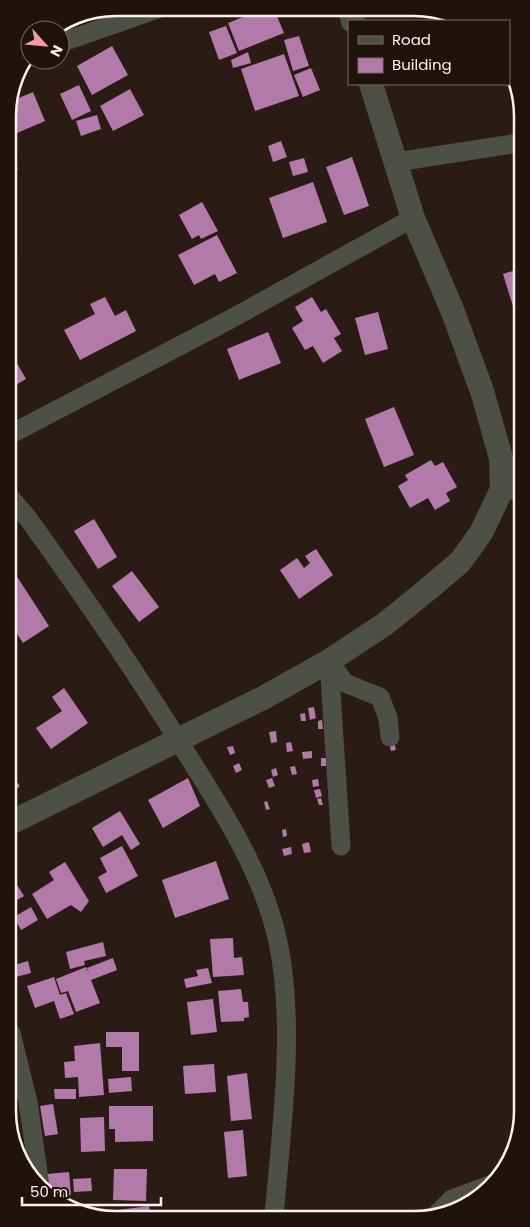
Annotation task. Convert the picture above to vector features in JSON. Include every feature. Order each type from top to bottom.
[{"type":"street","points":[[70,40],[137,16]]},
{"type":"street","points":[[16,821],[263,698],[329,661],[385,624],[460,562],[511,490],[482,391],[453,312],[413,218],[371,85]]},
{"type":"street","points":[[396,162],[514,143]]},
{"type":"street","points":[[16,432],[228,320],[413,218]]},
{"type":"street","points":[[16,505],[86,600],[178,739],[227,817],[268,904],[278,943],[286,1008],[283,1102],[274,1211]]},
{"type":"street","points":[[329,661],[345,683],[380,697],[388,718],[390,737]]},
{"type":"street","points":[[329,661],[340,846]]},
{"type":"street","points":[[16,1053],[28,1102],[38,1174]]},
{"type":"street","points":[[446,1205],[452,1199],[474,1191]]},
{"type":"building","points":[[245,16],[277,16],[284,33],[239,51],[228,23]]},
{"type":"building","points":[[226,26],[237,53],[219,60],[209,32]]},
{"type":"building","points":[[299,36],[309,66],[293,71],[284,40]]},
{"type":"building","points":[[112,46],[128,75],[92,95],[77,66]]},
{"type":"building","points":[[248,52],[251,63],[233,68],[231,60]]},
{"type":"building","points":[[284,54],[299,96],[255,111],[241,69]]},
{"type":"building","points":[[311,68],[320,90],[303,97],[294,75]]},
{"type":"building","points":[[79,85],[91,111],[72,120],[60,94]]},
{"type":"building","points":[[130,89],[144,115],[113,131],[100,106]]},
{"type":"building","points":[[33,92],[45,121],[16,133],[16,109],[18,98]]},
{"type":"building","points":[[97,115],[101,129],[81,136],[76,121]]},
{"type":"building","points":[[281,141],[287,157],[273,162],[268,146]]},
{"type":"building","points":[[352,157],[369,206],[344,215],[326,167]]},
{"type":"building","points":[[304,158],[308,172],[293,176],[289,162]]},
{"type":"building","points":[[313,182],[327,222],[283,238],[269,198]]},
{"type":"building","points":[[202,202],[218,231],[201,239],[199,235],[192,239],[179,215]]},
{"type":"building","points":[[217,235],[237,273],[219,282],[215,274],[194,285],[178,255]]},
{"type":"building","points":[[514,271],[514,310],[503,274]]},
{"type":"building","points":[[105,297],[115,316],[126,310],[136,331],[80,360],[64,330],[95,314],[90,304]]},
{"type":"building","points":[[312,297],[321,312],[326,309],[341,334],[334,338],[342,351],[323,363],[313,346],[305,350],[292,328],[303,321],[295,307]]},
{"type":"building","points":[[378,312],[388,349],[365,355],[355,318]]},
{"type":"building","points":[[268,332],[281,363],[239,380],[227,349]]},
{"type":"building","points":[[16,362],[26,379],[16,385]]},
{"type":"building","points":[[394,407],[414,455],[384,467],[365,419]]},
{"type":"building","points":[[431,460],[435,466],[443,462],[457,487],[446,493],[450,501],[435,510],[428,498],[410,508],[398,486],[408,480],[405,475]]},
{"type":"building","points":[[94,519],[117,557],[98,569],[74,531]]},
{"type":"building","points":[[316,549],[333,575],[299,599],[280,570],[297,558],[304,568],[310,563],[305,556]]},
{"type":"building","points":[[132,571],[159,607],[139,622],[112,586]]},
{"type":"building","points":[[16,575],[49,626],[23,643],[16,632]]},
{"type":"building","points":[[64,688],[88,723],[51,749],[36,728],[62,711],[52,697]]},
{"type":"building","points":[[314,707],[316,718],[310,720],[308,708]]},
{"type":"building","points":[[305,713],[306,721],[301,721],[300,714]]},
{"type":"building","points":[[322,720],[323,729],[318,729],[318,721]]},
{"type":"building","points":[[276,731],[277,742],[271,743],[269,732]]},
{"type":"building","points":[[394,741],[396,750],[391,751],[389,742]]},
{"type":"building","points":[[291,742],[293,751],[287,752],[286,743]]},
{"type":"building","points":[[233,746],[235,753],[230,755],[227,747]]},
{"type":"building","points":[[312,751],[312,758],[303,759],[302,752]]},
{"type":"building","points":[[321,758],[326,758],[326,766],[321,766]]},
{"type":"building","points":[[239,763],[242,770],[236,773],[233,766]]},
{"type":"building","points":[[295,766],[297,774],[292,775],[290,767]]},
{"type":"building","points":[[276,768],[278,775],[273,777],[271,770]]},
{"type":"building","points":[[188,778],[200,806],[163,828],[148,800]]},
{"type":"building","points":[[272,778],[275,786],[269,788],[266,780]]},
{"type":"building","points":[[318,779],[319,786],[313,787],[312,780]]},
{"type":"building","points":[[16,781],[20,786],[16,789]]},
{"type":"building","points":[[320,789],[322,796],[316,798],[314,790]]},
{"type":"building","points":[[321,798],[323,805],[319,805],[317,799]]},
{"type":"building","points":[[267,801],[270,809],[266,810],[264,802]]},
{"type":"building","points":[[120,811],[140,844],[131,850],[122,835],[103,847],[92,828]]},
{"type":"building","points":[[286,829],[287,836],[283,837],[282,830]]},
{"type":"building","points":[[309,842],[311,852],[304,853],[302,844]]},
{"type":"building","points":[[122,846],[138,876],[106,893],[98,877],[107,872],[100,858]]},
{"type":"building","points":[[291,847],[292,854],[284,856],[282,849]]},
{"type":"building","points":[[216,861],[229,899],[175,918],[162,880]]},
{"type":"building","points":[[65,862],[89,901],[81,912],[71,905],[47,919],[32,894],[54,880],[49,872]]},
{"type":"building","points":[[16,883],[24,896],[16,901]]},
{"type":"building","points":[[31,907],[38,920],[21,930],[16,921],[16,916]]},
{"type":"building","points":[[233,938],[234,958],[242,957],[244,975],[213,977],[210,939]]},
{"type":"building","points":[[103,942],[106,956],[84,961],[85,965],[70,969],[66,952]]},
{"type":"building","points":[[113,958],[117,970],[91,980],[100,1003],[76,1012],[68,991],[61,993],[56,979],[86,967],[90,976],[87,968]]},
{"type":"building","points":[[28,961],[31,973],[16,977],[16,965]]},
{"type":"building","points":[[208,968],[212,983],[186,988],[184,979],[198,976],[196,970]]},
{"type":"building","points":[[54,977],[60,995],[66,993],[74,1014],[60,1019],[54,1001],[35,1008],[27,986]]},
{"type":"building","points":[[241,989],[243,1002],[248,1002],[249,1017],[244,1018],[244,1021],[221,1022],[218,991]]},
{"type":"building","points":[[213,999],[217,1032],[191,1035],[187,1002]]},
{"type":"building","points":[[106,1032],[139,1032],[139,1071],[122,1071],[122,1047],[106,1047]]},
{"type":"building","points":[[100,1043],[104,1095],[79,1097],[78,1077],[65,1078],[64,1062],[75,1061],[74,1046]]},
{"type":"building","points":[[214,1064],[216,1092],[185,1094],[183,1066]]},
{"type":"building","points":[[247,1073],[252,1119],[231,1121],[227,1076]]},
{"type":"building","points":[[131,1077],[132,1091],[109,1093],[108,1079]]},
{"type":"building","points":[[54,1089],[76,1089],[76,1099],[55,1099]]},
{"type":"building","points":[[53,1104],[58,1134],[45,1136],[40,1106]]},
{"type":"building","points":[[109,1106],[153,1106],[153,1141],[115,1142],[115,1129],[109,1129]]},
{"type":"building","points":[[104,1117],[105,1151],[81,1152],[80,1118]]},
{"type":"building","points":[[243,1130],[247,1176],[228,1178],[224,1132]]},
{"type":"building","points":[[114,1169],[147,1169],[146,1201],[113,1200]]},
{"type":"building","points":[[69,1172],[71,1195],[64,1196],[50,1186],[47,1174]]},
{"type":"building","points":[[91,1178],[92,1191],[74,1192],[73,1179]]},
{"type":"building","points":[[149,1206],[150,1211],[116,1211],[110,1211]]}]
